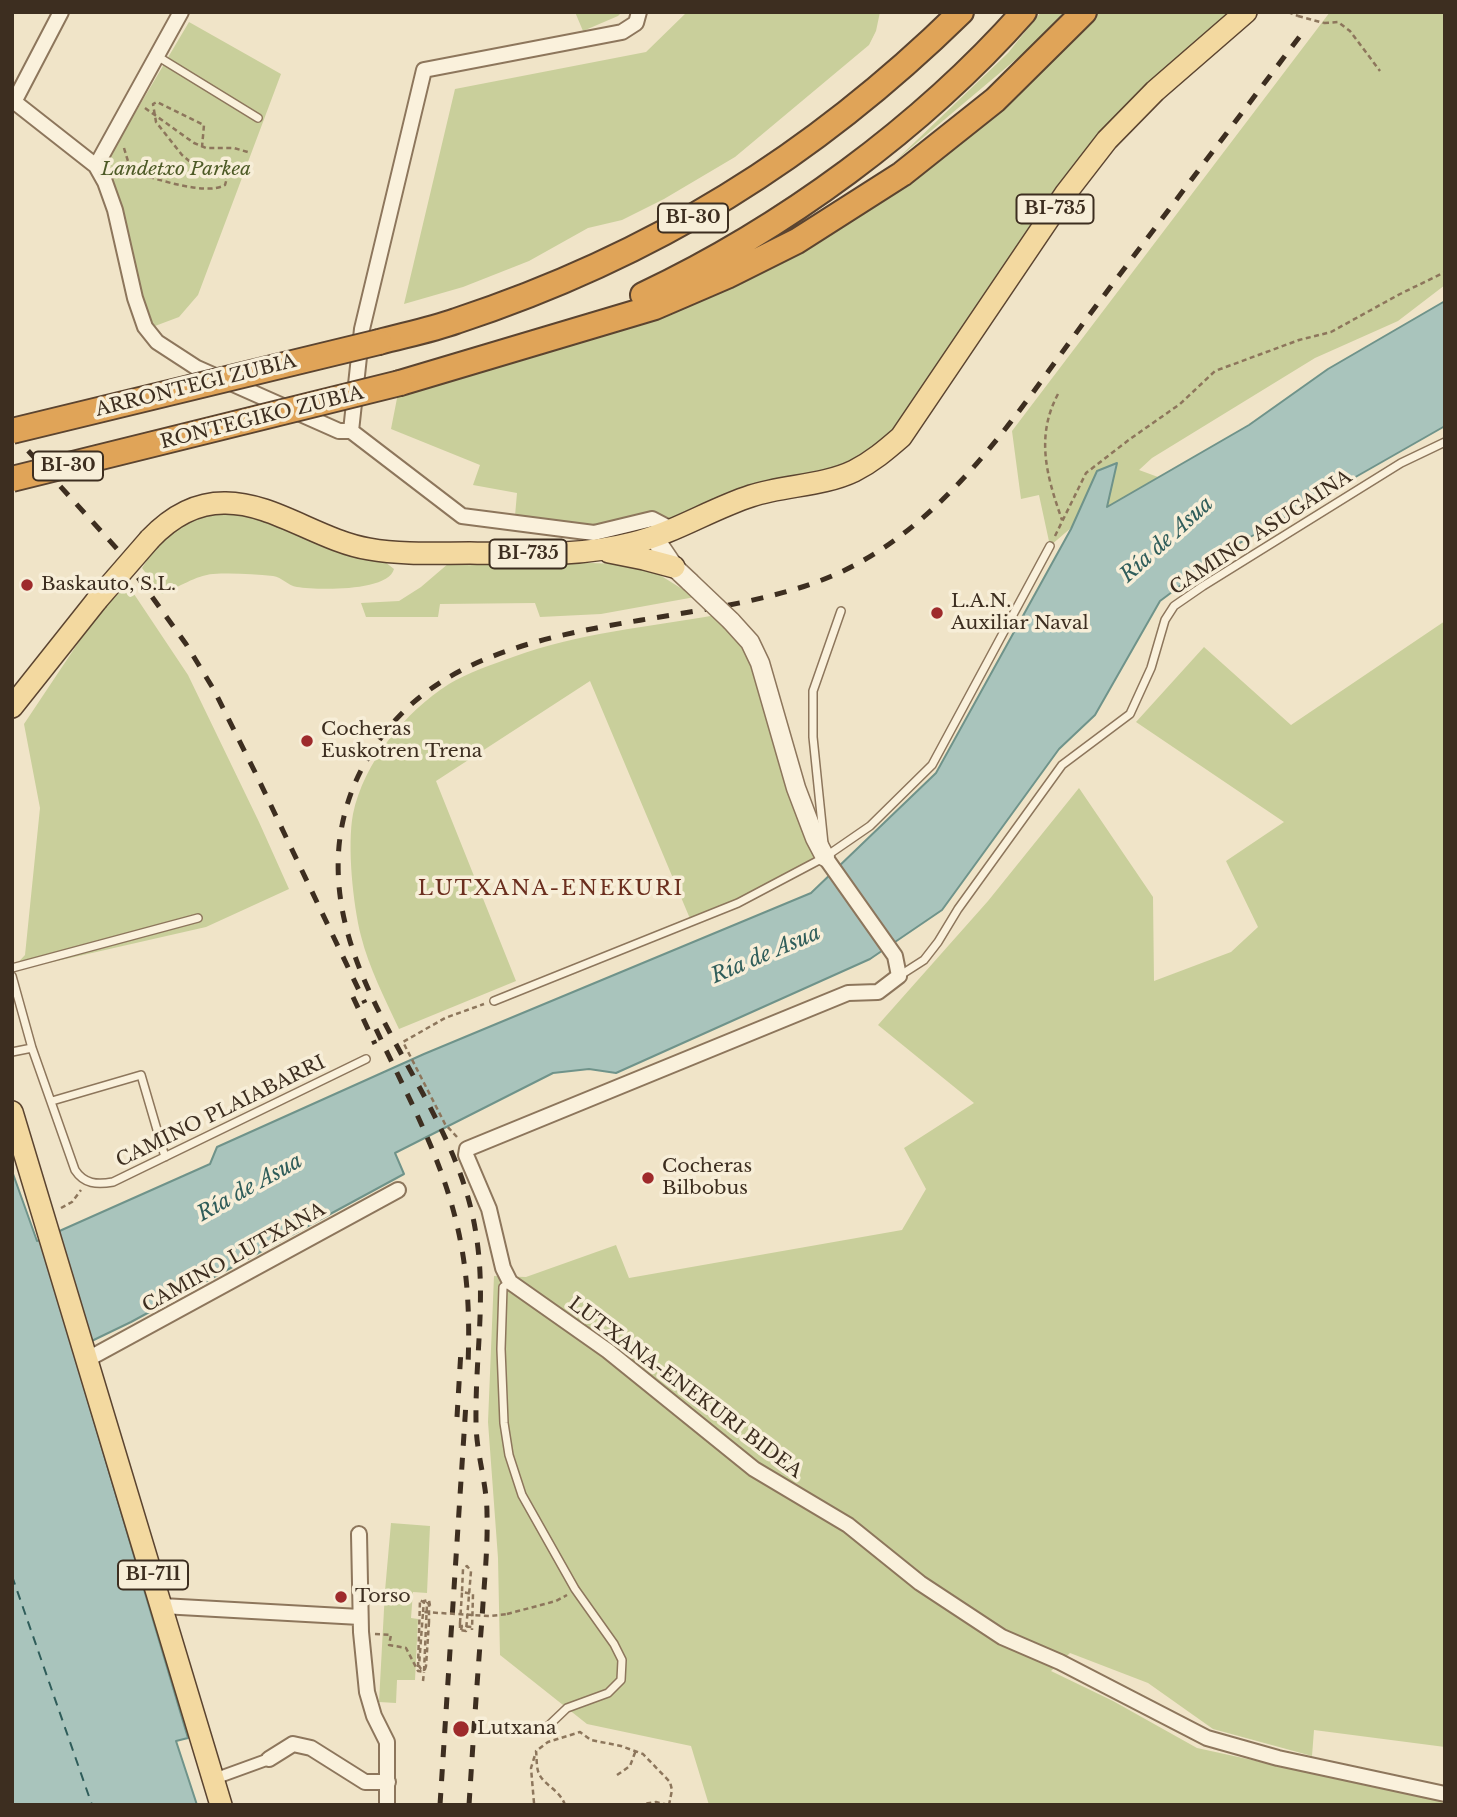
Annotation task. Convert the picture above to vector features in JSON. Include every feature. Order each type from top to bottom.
[{"type":"highway","points":[[857,107],[938,12]]},
{"type":"highway","name":"BI-30","points":[[857,107],[917,56],[961,12]]},
{"type":"highway","name":"BI-30","points":[[500,354],[588,321],[661,287],[729,251],[790,213],[871,154],[961,78],[1024,12]]},
{"type":"highway","points":[[500,354],[655,307],[727,276],[797,241],[902,174],[995,100],[1084,12]]},
{"type":"highway","name":"ARRONTEGI ZUBIA","points":[[12,431],[379,342],[454,322],[528,295],[627,253],[699,215],[777,166],[857,107]]},
{"type":"highway","name":"RONTEGIKO ZUBIA","points":[[12,479],[400,383],[500,354]]},
{"type":"main road","name":"BI-735","points":[[12,707],[97,600],[163,525],[183,512],[210,504],[224,503],[262,510],[334,541],[384,551],[564,554],[600,551],[662,532],[751,496],[852,472],[877,458],[901,437],[1066,193],[1107,140],[1155,91],[1246,12]]},
{"type":"main road","points":[[600,551],[674,567]]},
{"type":"main road","name":"BI-711","points":[[12,1112],[221,1805]]},
{"type":"street","points":[[61,12],[13,101],[96,166],[115,210],[145,327],[157,342],[197,368],[339,431],[351,431],[462,516],[594,533],[652,519],[662,532],[674,567],[750,642],[760,663],[796,788],[815,838],[828,861],[895,956],[899,976],[878,992],[848,993],[467,1149],[466,1155],[489,1209],[503,1268],[510,1282]]},
{"type":"street","points":[[96,166],[181,12]]},
{"type":"street","points":[[351,431],[362,329],[424,70],[622,32],[636,23],[639,12]]},
{"type":"street","name":"CAMINO LUTXANA","points":[[86,1352],[398,1190]]},
{"type":"street","name":"LUTXANA-ENEKURI BIDEA","points":[[510,1282],[608,1351],[754,1469],[848,1525],[920,1583],[1002,1637],[1060,1662],[1207,1738],[1279,1758],[1445,1794]]},
{"type":"street","points":[[359,1534],[361,1632],[368,1692],[374,1716],[387,1742],[387,1805]]},
{"type":"street","points":[[162,1605],[360,1617]]},
{"type":"street","points":[[214,1779],[269,1759],[293,1744],[311,1748],[365,1782],[388,1782]]},
{"type":"lane","points":[[157,56],[258,118]]},
{"type":"lane","name":"CAMINO ASUGAINA","points":[[899,976],[924,960],[1062,765],[1130,713],[1151,668],[1165,620],[1174,606],[1401,463],[1445,442]]},
{"type":"lane","points":[[494,1001],[738,903],[828,861],[870,826],[932,765],[1050,546]]},
{"type":"lane","points":[[828,861],[813,737],[813,691],[841,611]]},
{"type":"lane","points":[[12,968],[198,919]]},
{"type":"lane","points":[[12,976],[32,1048],[52,1101],[141,1075],[165,1157]]},
{"type":"lane","points":[[12,1052],[32,1048]]},
{"type":"lane","name":"CAMINO PLAIABARRI","points":[[52,1101],[75,1170],[86,1181],[102,1184],[113,1182],[366,1059]]},
{"type":"lane","points":[[510,1282],[503,1287],[501,1349],[504,1423],[509,1455],[522,1495],[575,1589],[614,1643],[622,1660],[621,1680],[608,1693],[567,1708],[545,1729]]},
{"type":"path","points":[[1288,12],[1324,23],[1338,22],[1350,31],[1380,71]]},
{"type":"path","points":[[126,141],[125,158],[135,173],[212,190],[225,185],[225,174],[194,165],[182,155],[165,130],[156,122],[153,103],[157,102],[204,125],[202,147]]},
{"type":"path","points":[[140,105],[202,147],[215,150],[241,149],[251,153]]},
{"type":"path","points":[[1050,546],[1087,473],[1180,404],[1215,371],[1299,340],[1331,332],[1445,272]]},
{"type":"path","points":[[1058,394],[1048,412],[1044,458],[1062,520]]},
{"type":"path","points":[[456,1136],[445,1124],[403,1042],[445,1018],[494,1001]]},
{"type":"path","points":[[467,1566],[471,1571],[468,1615],[466,1631],[460,1630],[463,1569],[467,1566]]},
{"type":"path","points":[[423,1612],[507,1614],[556,1601],[575,1589]]},
{"type":"path","points":[[461,1629],[462,1626],[472,1629],[473,1594],[462,1592]]},
{"type":"path","points":[[418,1671],[420,1600],[425,1602],[423,1681]]},
{"type":"path","points":[[429,1600],[425,1669],[419,1666],[423,1612],[424,1601],[429,1600]]},
{"type":"path","points":[[425,1607],[429,1604],[430,1614]]},
{"type":"path","points":[[361,1632],[391,1635],[389,1645],[406,1648],[418,1671]]},
{"type":"path","points":[[418,1671],[424,1672]]},
{"type":"path","points":[[534,1803],[531,1768],[545,1729]]},
{"type":"path","points":[[536,1751],[548,1742],[580,1732],[591,1740],[636,1750],[670,1783],[672,1790],[669,1805],[656,1802],[638,1805]]},
{"type":"path","points":[[617,1775],[631,1766],[636,1750]]},
{"type":"path","points":[[536,1751],[537,1770],[541,1777],[562,1795],[565,1805]]},
{"type":"green space","points":[[575,12],[622,12],[583,31]]},
{"type":"green space","points":[[687,12],[880,12],[876,31],[869,45],[735,157],[664,199],[622,220],[588,228],[529,261],[463,287],[404,304],[455,89],[646,52]]},
{"type":"green space","points":[[1041,12],[1067,12],[1052,29],[894,162],[1008,53]]},
{"type":"green space","points":[[1084,12],[1246,12],[1155,91],[877,458],[671,529],[652,519],[594,533],[515,516],[517,493],[473,485],[480,465],[391,429],[400,383],[655,307],[902,174]]},
{"type":"green space","points":[[1330,12],[1445,12],[1445,285],[1398,321],[1315,358],[1152,458],[1139,470],[1158,477],[1106,508],[1108,496],[1050,546],[1039,495],[1021,499],[1012,431]]},
{"type":"green space","name":"Landetxo Parkea","points":[[189,22],[281,74],[198,295],[179,317],[155,326],[147,314],[133,255],[106,167],[109,157]]},
{"type":"green space","points":[[217,509],[270,520],[327,548],[347,555],[385,562],[394,569],[379,582],[335,589],[297,587],[273,576],[213,574],[194,579],[162,594],[142,568],[165,533]]},
{"type":"green space","points":[[449,563],[616,564],[655,572],[695,597],[601,614],[540,617],[535,603],[440,604],[438,617],[366,617],[361,603],[399,601],[421,587]]},
{"type":"green space","points":[[128,585],[188,675],[289,889],[206,927],[12,969],[25,955],[40,808],[24,724],[100,610]]},
{"type":"green space","points":[[716,615],[750,642],[825,857],[738,903],[691,921],[590,681],[436,781],[516,981],[399,1029],[364,948],[356,908],[351,858],[351,827],[358,795],[366,776],[389,740],[433,695],[472,672],[538,649],[588,636]]},
{"type":"green space","points":[[1445,621],[1445,1747],[1314,1730],[1312,1756],[1213,1729],[1148,1683],[1070,1653],[1051,1671],[1113,1701],[1197,1748],[1445,1802],[1445,1805],[709,1805],[691,1746],[587,1724],[500,1655],[498,1558],[488,1422],[494,1276],[526,1277],[616,1245],[629,1278],[902,1230],[926,1189],[904,1148],[974,1103],[878,1025],[988,901],[1079,788],[1153,897],[1154,981],[1231,952],[1258,927],[1226,861],[1284,822],[1136,722],[1204,647],[1291,725]]},
{"type":"green space","points":[[391,1523],[430,1526],[427,1593],[413,1592],[411,1618],[418,1619],[415,1680],[397,1680],[396,1703],[379,1702]]},
{"type":"water","name":"Ría de Asua","points":[[1445,301],[1445,426],[1231,548],[1160,601],[1095,715],[1059,749],[942,910],[870,959],[616,1073],[589,1069],[553,1073],[395,1153],[404,1174],[131,1322],[73,1350],[188,1738],[176,1741],[197,1805],[12,1805],[12,1171],[37,1241],[210,1164],[217,1147],[424,1054],[811,893],[936,773],[1071,529],[1097,471],[1117,463],[1107,507],[1249,425],[1328,369]]},
{"type":"ferry route","points":[[12,1576],[92,1805]]},
{"type":"railway","points":[[469,1805],[487,1527],[487,1502],[476,1422],[480,1267],[472,1213],[457,1166],[437,1121],[368,989],[351,943],[340,896],[339,846],[345,811],[357,778],[368,758],[408,707],[459,671],[519,647],[584,630],[783,593],[841,572],[881,549],[918,522],[984,455],[1300,36]]},
{"type":"railway","points":[[12,433],[119,551],[186,644],[214,690],[256,774],[365,1003]]},
{"type":"railway","points":[[353,997],[375,1044]]},
{"type":"railway","points":[[376,1029],[431,1147],[456,1221],[467,1293],[468,1365]]},
{"type":"railway","points":[[457,1417],[461,1350]]},
{"type":"railway","points":[[440,1805],[466,1403]]},
{"type":"place","name":"Baskauto, S.L.","points":[[27,585]]},
{"type":"place","name":"L.A.N. Auxiliar Naval","points":[[937,613]]},
{"type":"place","name":"Cocheras Euskotren Trena","points":[[307,741]]},
{"type":"place","name":"Cocheras Bilbobus","points":[[648,1178]]},
{"type":"place","name":"Torso","points":[[341,1597]]},
{"type":"place","name":"Lutxana","points":[[461,1729]]},
{"type":"district","name":"LUTXANA-ENEKURI","points":[[551,889]]}]
